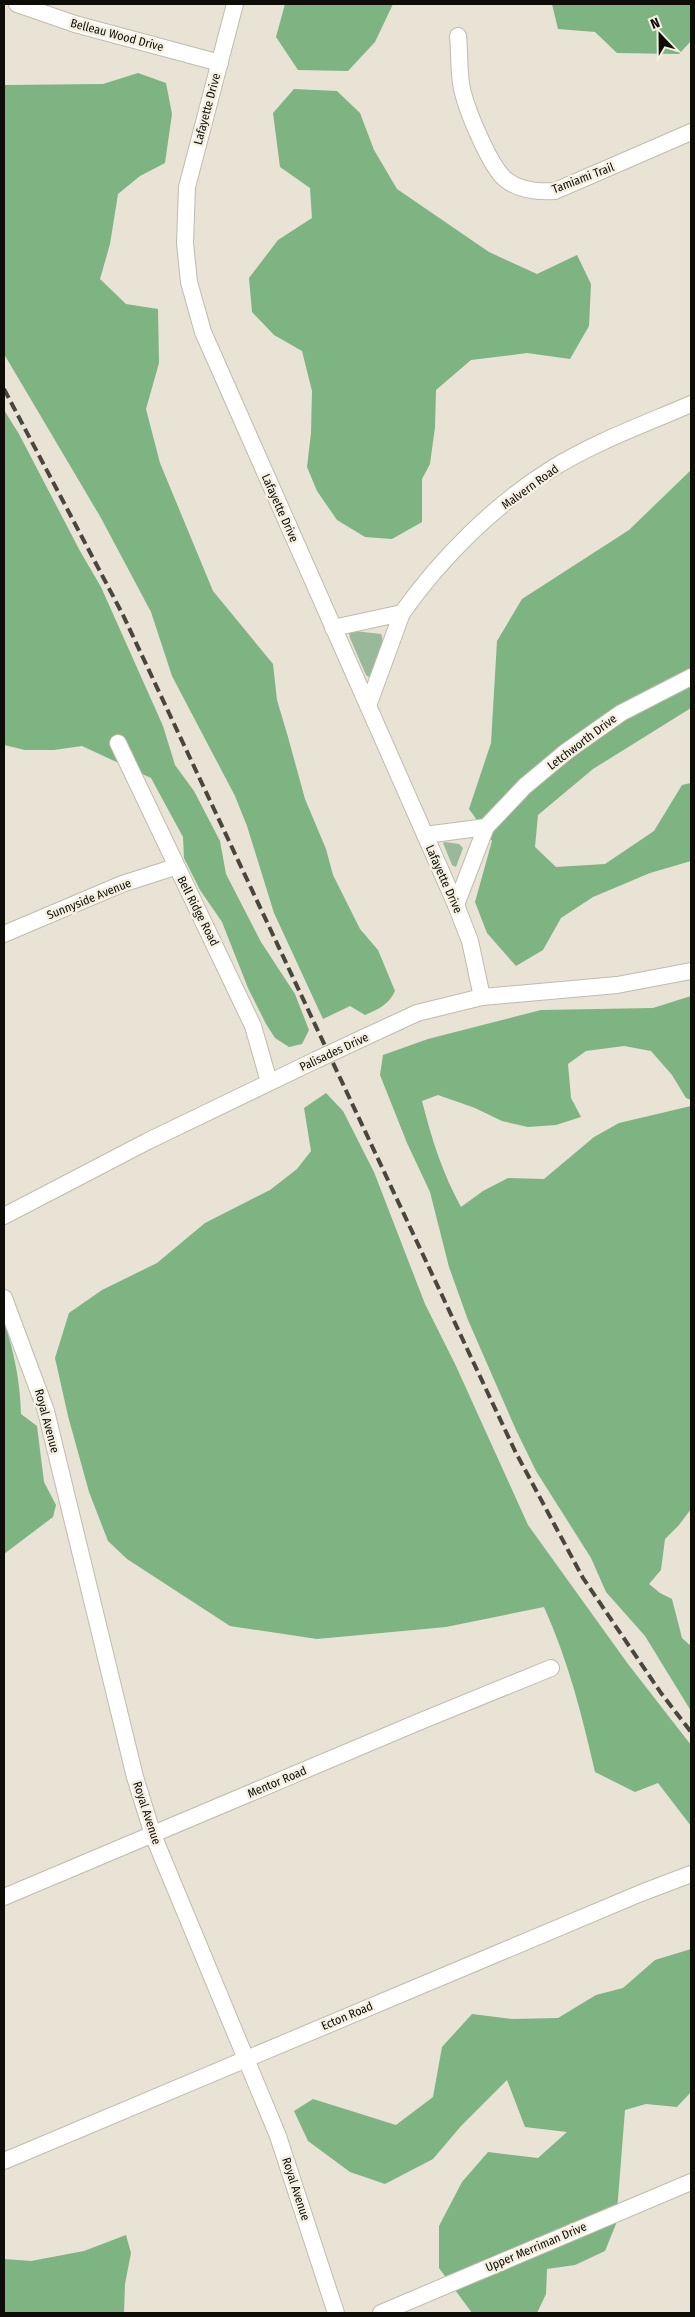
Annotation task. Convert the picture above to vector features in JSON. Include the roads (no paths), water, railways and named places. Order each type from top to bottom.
[{"type":"street","name":"Belleau Wood Drive","points":[[17,4],[75,24],[220,63]]},
{"type":"street","name":"Lafayette Drive","points":[[235,4],[187,186],[185,243],[189,282],[203,332],[332,628],[456,905],[470,942],[482,997]]},
{"type":"street","name":"Tamiami Trail","points":[[458,36],[463,92],[493,164],[505,179],[520,187],[542,192],[555,191],[691,132]]},
{"type":"street","name":"Malvern Road","points":[[368,706],[402,613],[468,534],[553,468],[691,404]]},
{"type":"street","points":[[332,628],[402,613]]},
{"type":"street","name":"Letchworth Drive","points":[[456,905],[486,827],[526,786],[575,745],[621,713],[691,677]]},
{"type":"street","name":"Bell Ridge Road","points":[[118,742],[252,1026],[269,1082]]},
{"type":"street","points":[[425,835],[486,827]]},
{"type":"street","name":"Sunnyside Avenue","points":[[4,934],[122,884],[176,867]]},
{"type":"street","name":"Palisades Drive","points":[[4,1216],[148,1141],[417,1013],[482,997],[617,985],[691,971]]},
{"type":"street","name":"Royal Avenue","points":[[4,1298],[46,1411],[133,1768],[153,1835],[246,2059],[295,2184],[336,2313]]},
{"type":"street","name":"Mentor Road","points":[[4,1897],[421,1720],[551,1668]]},
{"type":"street","name":"Ecton Road","points":[[4,2161],[691,1874]]},
{"type":"street","name":"Upper Merriman Drive","points":[[381,2313],[691,2182]]},
{"type":"railway","points":[[4,389],[123,615],[515,1451],[583,1578],[661,1693],[691,1732]]}]
